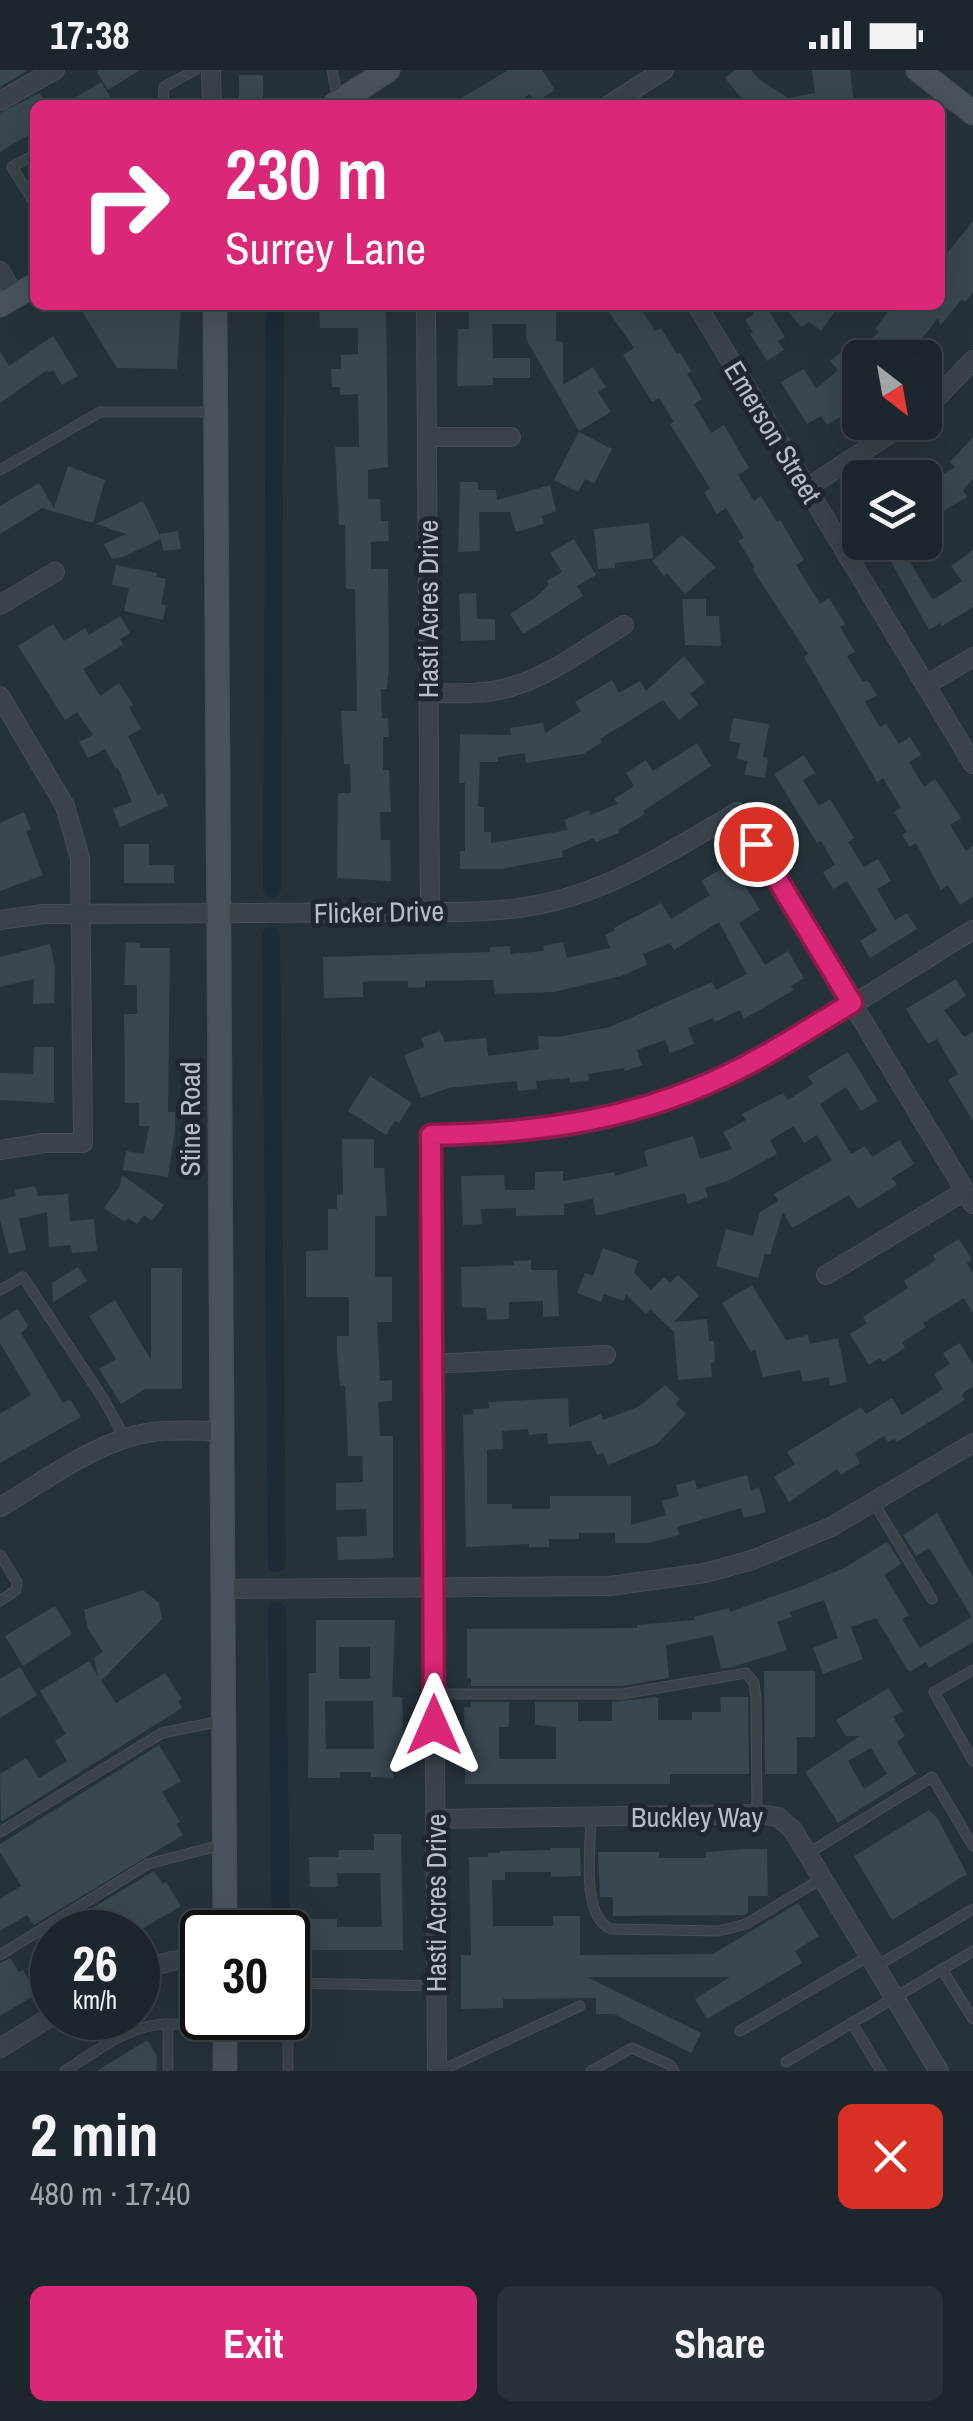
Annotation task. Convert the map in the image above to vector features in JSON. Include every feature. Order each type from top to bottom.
[{"type":"street","points":[[0,101],[55,70]]},
{"type":"street","points":[[211,70],[212,100]]},
{"type":"street","points":[[342,100],[388,70]]},
{"type":"street","points":[[617,100],[664,70]]},
{"type":"street","points":[[918,70],[973,114]]},
{"type":"street","points":[[0,271],[17,295]]},
{"type":"street","name":"Stine Road","points":[[215,310],[224,1910]]},
{"type":"street","name":"Hasti Acres Drive","points":[[426,310],[430,912]]},
{"type":"street","name":"Emerson Street","points":[[700,310],[973,764]]},
{"type":"street","points":[[942,392],[973,360]]},
{"type":"street","points":[[427,438],[511,437]]},
{"type":"street","points":[[807,488],[880,440]]},
{"type":"street","points":[[0,605],[54,572]]},
{"type":"street","points":[[428,693],[507,688],[547,670],[624,624]]},
{"type":"street","points":[[926,685],[973,656]]},
{"type":"street","points":[[0,696],[65,806],[80,858],[83,1143],[30,1144],[0,1150]]},
{"type":"street","name":"Flicker Drive","points":[[0,920],[82,914],[493,911],[570,898],[643,868],[737,812],[852,1003]]},
{"type":"street","points":[[826,1276],[969,1198],[852,1003],[973,930]]},
{"type":"street","name":"Hasti Acres Drive","points":[[438,2071],[431,1135],[510,1134],[561,1128],[662,1102],[747,1065],[852,1003]]},
{"type":"street","points":[[432,1364],[606,1356]]},
{"type":"street","points":[[0,1508],[102,1447],[125,1438],[152,1432],[222,1431]]},
{"type":"street","points":[[222,1589],[610,1586],[705,1573],[796,1543],[874,1503],[973,1443]]},
{"type":"street","name":"Buckley Way","points":[[435,1819],[770,1815],[789,1826],[939,2071]]},
{"type":"street","points":[[0,2048],[30,2030]]},
{"type":"street","points":[[225,2040],[225,2071]]},
{"type":"lane","points":[[163,100],[164,87],[195,70]]},
{"type":"lane","points":[[332,70],[336,100]]},
{"type":"lane","points":[[0,173],[30,157]]},
{"type":"lane","points":[[12,166],[30,196]]},
{"type":"lane","points":[[0,470],[100,412],[216,412]]},
{"type":"lane","points":[[0,1290],[23,1277],[125,1438]]},
{"type":"lane","points":[[874,1503],[932,1599]]},
{"type":"lane","points":[[0,1555],[16,1582],[16,1590],[0,1601]]},
{"type":"lane","points":[[973,1670],[934,1692],[973,1761]]},
{"type":"lane","points":[[434,1694],[622,1694],[746,1673],[754,1682],[756,1698],[758,1814]]},
{"type":"lane","points":[[0,1832],[162,1733],[223,1720]]},
{"type":"lane","points":[[806,1854],[932,1778],[973,1846]]},
{"type":"lane","points":[[591,1816],[592,1908],[596,1918],[611,1929],[719,1931],[736,1927],[821,1879]]},
{"type":"lane","points":[[0,1956],[148,1864],[224,1844]]},
{"type":"lane","points":[[740,2031],[973,1909]]},
{"type":"lane","points":[[786,2062],[973,1951]]},
{"type":"lane","points":[[942,1968],[973,2019]]},
{"type":"lane","points":[[310,1983],[436,1986]]},
{"type":"lane","points":[[438,2071],[580,2006]]},
{"type":"lane","points":[[65,2071],[140,2027],[180,2023]]},
{"type":"lane","points":[[852,2023],[881,2071]]},
{"type":"lane","points":[[168,2024],[168,2071]]},
{"type":"lane","points":[[288,2040],[288,2071]]},
{"type":"lane","points":[[591,2071],[632,2048],[670,2065],[674,2071]]},
{"type":"building","points":[[0,70],[26,70],[27,71],[0,87]]},
{"type":"building","points":[[96,70],[140,70],[108,90]]},
{"type":"building","points":[[508,70],[542,70],[555,90],[539,100],[530,94],[520,100],[458,100]]},
{"type":"building","points":[[735,70],[751,70],[788,98],[815,93],[812,70],[850,70],[853,100],[743,100],[725,78]]},
{"type":"building","points":[[239,75],[263,75],[263,100],[239,100]]},
{"type":"building","points":[[101,82],[112,100],[71,100]]},
{"type":"building","points":[[40,93],[45,100],[30,100],[30,134],[0,152],[0,113]]},
{"type":"building","points":[[973,221],[973,292],[965,302],[962,299],[940,326],[938,318],[921,340],[869,340],[879,332],[875,329],[889,310],[945,310],[945,256]]},
{"type":"building","points":[[81,310],[181,310],[177,369],[117,368]]},
{"type":"building","points":[[319,310],[386,310],[388,467],[368,470],[368,499],[380,499],[381,521],[388,521],[389,541],[371,542],[371,569],[388,569],[389,666],[387,689],[381,689],[382,718],[388,718],[389,737],[383,737],[383,770],[389,770],[391,812],[380,812],[381,840],[390,840],[391,881],[337,878],[338,793],[351,793],[350,764],[344,764],[341,711],[357,711],[355,589],[346,589],[345,525],[339,525],[335,447],[359,447],[358,394],[340,395],[340,387],[332,387],[331,369],[341,369],[341,355],[358,354],[358,328],[320,328]]},
{"type":"building","points":[[469,310],[556,310],[556,341],[563,342],[563,385],[593,367],[606,387],[598,392],[611,412],[579,431],[526,339],[526,324],[492,324],[493,358],[530,358],[530,378],[493,378],[493,385],[457,386],[458,329],[469,329]]},
{"type":"building","points":[[607,310],[642,310],[655,331],[661,328],[680,353],[702,399],[694,404],[711,433],[724,425],[749,468],[738,475],[754,501],[761,496],[777,522],[780,520],[804,560],[796,565],[820,604],[829,598],[845,624],[840,627],[855,652],[847,656],[863,682],[867,680],[877,695],[865,702],[880,727],[886,724],[899,744],[910,737],[921,755],[909,762],[924,787],[935,779],[961,818],[950,825],[966,851],[973,846],[973,897],[960,905],[948,885],[941,890],[916,843],[910,847],[902,835],[907,832],[894,812],[901,808],[883,778],[877,782],[804,657],[808,654],[752,569],[755,567],[738,541],[744,538],[726,508],[717,514],[704,492],[710,488],[670,424],[674,422],[659,398],[652,402],[623,355],[634,348]]},
{"type":"building","points":[[751,310],[768,310],[785,337],[778,341],[784,350],[767,361],[745,320],[754,314]]},
{"type":"building","points":[[787,310],[836,310],[821,331],[809,322],[801,327]]},
{"type":"building","points":[[53,336],[78,376],[62,385],[53,370],[47,370],[0,403],[0,351],[9,366]]},
{"type":"building","points":[[842,351],[842,416],[827,425],[821,416],[807,424],[781,382],[804,369],[816,389],[838,370],[830,361]]},
{"type":"building","points":[[579,432],[612,449],[594,484],[585,479],[578,492],[554,480]]},
{"type":"building","points":[[973,437],[973,479],[963,490],[967,497],[942,512],[942,475],[955,467],[950,462]]},
{"type":"building","points":[[68,466],[105,480],[93,523],[42,508],[0,534],[0,506],[39,483],[54,508]]},
{"type":"building","points":[[460,482],[478,482],[478,490],[496,490],[497,500],[550,485],[556,511],[542,516],[544,524],[516,532],[510,512],[479,512],[480,551],[458,552]]},
{"type":"building","points":[[143,501],[161,538],[160,534],[178,531],[181,549],[163,551],[161,539],[112,559],[104,544],[126,534],[96,524]]},
{"type":"building","points":[[649,523],[653,558],[598,569],[594,529]]},
{"type":"building","points":[[682,535],[716,567],[685,594],[652,561]]},
{"type":"building","points":[[574,539],[596,575],[577,586],[583,596],[523,634],[510,614],[536,597],[549,585],[547,581],[562,572],[550,553]]},
{"type":"building","points":[[973,550],[973,607],[929,630],[890,560],[909,560],[933,600],[962,581],[951,566]]},
{"type":"building","points":[[116,565],[157,573],[156,577],[166,579],[161,604],[166,605],[163,620],[124,611],[129,588],[112,585]]},
{"type":"building","points":[[476,593],[477,619],[495,619],[495,640],[461,641],[459,594]]},
{"type":"building","points":[[682,599],[706,599],[706,616],[719,616],[721,646],[685,645]]},
{"type":"building","points":[[120,616],[130,633],[120,639],[123,645],[83,669],[100,696],[119,683],[133,705],[129,707],[141,729],[128,736],[158,796],[163,793],[168,806],[120,827],[113,809],[132,802],[118,768],[105,749],[88,758],[79,742],[93,735],[77,712],[65,720],[18,646],[53,624],[64,641],[85,628],[89,635]]},
{"type":"building","points":[[684,656],[705,682],[690,694],[698,704],[679,720],[663,700],[583,754],[526,763],[525,753],[498,757],[498,762],[480,762],[478,807],[484,807],[484,832],[491,832],[491,843],[568,830],[564,820],[618,804],[614,799],[634,786],[626,773],[646,760],[653,771],[697,743],[711,766],[643,811],[645,814],[618,830],[619,833],[562,851],[563,857],[502,869],[460,869],[460,851],[465,851],[465,783],[459,783],[460,734],[511,735],[510,728],[543,723],[545,733],[581,711],[575,702],[612,680],[619,693],[640,681],[646,691]]},
{"type":"building","points":[[733,718],[769,724],[763,757],[768,758],[765,778],[745,775],[747,761],[737,759],[740,743],[729,741]]},
{"type":"building","points":[[804,755],[815,773],[803,780],[819,806],[830,799],[854,838],[848,842],[864,867],[878,859],[891,881],[877,889],[895,920],[907,913],[917,929],[870,958],[860,941],[877,930],[847,881],[833,889],[823,872],[835,865],[774,774]]},
{"type":"building","points":[[24,812],[31,829],[26,831],[43,875],[0,891],[0,823]]},
{"type":"building","points":[[124,844],[149,844],[149,865],[174,865],[174,883],[124,883]]},
{"type":"building","points":[[731,863],[760,910],[739,923],[765,965],[788,951],[804,978],[791,986],[794,990],[744,1019],[740,1010],[715,1022],[713,1018],[688,1028],[694,1044],[670,1053],[665,1040],[637,1050],[642,1065],[625,1071],[624,1068],[588,1074],[589,1080],[570,1083],[569,1078],[536,1081],[537,1089],[518,1091],[517,1081],[448,1088],[421,1098],[404,1055],[424,1047],[421,1038],[440,1031],[445,1042],[486,1038],[488,1056],[539,1049],[538,1036],[558,1037],[610,1027],[712,982],[716,990],[747,974],[719,922],[674,950],[670,943],[643,954],[647,965],[621,976],[554,992],[495,994],[493,980],[425,981],[425,987],[408,988],[408,981],[370,981],[363,982],[363,997],[324,998],[323,957],[490,952],[490,947],[510,946],[511,954],[544,951],[543,946],[563,942],[567,958],[610,948],[605,935],[661,903],[671,919],[710,895],[701,881]]},
{"type":"building","points":[[126,942],[140,943],[140,948],[170,948],[168,1112],[175,1112],[175,1130],[168,1177],[123,1170],[126,1151],[144,1154],[149,1126],[139,1126],[139,1103],[125,1103],[124,1014],[137,1014],[137,985],[124,985]]},
{"type":"building","points":[[50,944],[55,967],[54,1003],[33,1004],[34,979],[0,987],[0,957]]},
{"type":"building","points":[[956,979],[966,996],[944,1010],[964,1037],[973,1032],[973,1121],[948,1080],[958,1074],[937,1039],[928,1044],[906,1009]]},
{"type":"building","points":[[34,1047],[54,1047],[54,1103],[0,1100],[0,1073],[33,1074]]},
{"type":"building","points":[[848,1052],[878,1101],[861,1111],[846,1087],[820,1104],[851,1154],[865,1146],[872,1157],[900,1140],[914,1164],[892,1178],[897,1185],[858,1209],[849,1195],[792,1228],[783,1212],[770,1255],[765,1254],[758,1278],[716,1266],[726,1229],[753,1236],[760,1212],[778,1201],[774,1194],[832,1160],[817,1135],[804,1143],[794,1126],[770,1140],[777,1154],[727,1181],[705,1188],[708,1197],[688,1204],[685,1193],[596,1216],[593,1199],[564,1204],[564,1215],[516,1216],[516,1208],[481,1209],[482,1224],[463,1225],[461,1176],[504,1175],[505,1190],[535,1190],[535,1172],[563,1171],[563,1181],[614,1172],[615,1176],[648,1166],[644,1151],[693,1136],[700,1159],[732,1149],[723,1132],[746,1120],[742,1114],[783,1093],[788,1100],[813,1084],[808,1076]]},
{"type":"building","points":[[370,1076],[412,1103],[386,1135],[348,1111]]},
{"type":"building","points":[[342,1139],[374,1139],[374,1168],[384,1168],[387,1216],[375,1216],[375,1277],[392,1277],[392,1322],[377,1322],[380,1381],[392,1380],[392,1401],[378,1402],[380,1436],[393,1436],[393,1558],[338,1560],[337,1537],[367,1536],[366,1509],[336,1510],[336,1483],[363,1482],[362,1456],[348,1456],[345,1386],[340,1386],[337,1352],[337,1336],[349,1336],[349,1297],[306,1297],[306,1251],[328,1250],[328,1209],[337,1209],[337,1195],[343,1194]]},
{"type":"building","points":[[122,1175],[164,1205],[152,1221],[144,1215],[137,1224],[128,1218],[125,1222],[104,1208],[120,1186]]},
{"type":"building","points":[[35,1186],[38,1196],[68,1194],[70,1221],[94,1219],[97,1251],[72,1253],[71,1245],[49,1247],[47,1212],[19,1219],[26,1250],[9,1254],[0,1220],[0,1200],[16,1196],[15,1190]]},
{"type":"building","points":[[959,1239],[972,1260],[967,1263],[973,1273],[973,1313],[964,1298],[923,1323],[926,1327],[902,1342],[905,1348],[883,1362],[880,1358],[869,1365],[850,1334],[867,1323],[863,1317],[908,1288],[904,1281],[936,1260],[933,1255]]},
{"type":"building","points":[[603,1248],[638,1261],[634,1273],[651,1290],[664,1277],[670,1283],[678,1275],[699,1295],[674,1322],[707,1319],[709,1341],[714,1341],[712,1377],[678,1380],[674,1332],[650,1309],[646,1314],[626,1294],[624,1301],[604,1294],[601,1302],[577,1293],[585,1273],[593,1276]]},
{"type":"building","points":[[531,1260],[531,1270],[557,1270],[559,1316],[543,1317],[543,1301],[509,1302],[509,1319],[487,1320],[486,1308],[462,1307],[461,1267],[514,1265],[514,1261]]},
{"type":"building","points":[[78,1267],[87,1281],[53,1302],[52,1283]]},
{"type":"building","points":[[151,1268],[182,1268],[182,1389],[145,1389],[121,1404],[99,1369],[116,1359],[89,1316],[115,1300],[151,1360]]},
{"type":"building","points":[[752,1285],[786,1340],[808,1335],[810,1344],[838,1338],[847,1382],[830,1386],[829,1377],[803,1382],[800,1370],[763,1377],[755,1349],[751,1352],[722,1303]]},
{"type":"building","points":[[18,1309],[28,1326],[21,1333],[63,1403],[70,1399],[81,1417],[0,1463],[0,1414],[31,1395],[0,1343],[0,1320]]},
{"type":"building","points":[[960,1343],[973,1365],[973,1387],[964,1392],[965,1400],[897,1442],[888,1442],[884,1436],[855,1454],[860,1463],[841,1475],[837,1469],[789,1502],[774,1477],[795,1464],[787,1452],[861,1407],[866,1414],[892,1398],[902,1415],[937,1393],[943,1389],[934,1374],[950,1364],[943,1353]]},
{"type":"building","points":[[665,1385],[680,1399],[676,1404],[686,1414],[657,1444],[608,1465],[603,1453],[597,1455],[591,1441],[548,1444],[547,1433],[529,1435],[528,1429],[502,1431],[503,1449],[487,1450],[487,1504],[512,1504],[512,1509],[550,1509],[550,1496],[631,1496],[631,1525],[666,1515],[662,1501],[679,1496],[676,1485],[695,1480],[697,1489],[747,1475],[751,1491],[759,1487],[766,1512],[744,1518],[741,1508],[677,1527],[679,1535],[648,1543],[615,1543],[615,1533],[579,1533],[579,1539],[549,1539],[549,1547],[466,1547],[463,1415],[474,1414],[473,1409],[489,1408],[488,1402],[568,1398],[569,1427],[601,1414],[603,1420],[638,1407]]},
{"type":"building","points":[[937,1513],[973,1577],[973,1642],[929,1668],[926,1662],[909,1672],[876,1618],[851,1627],[863,1659],[823,1674],[813,1648],[838,1638],[824,1600],[790,1612],[792,1617],[777,1622],[787,1650],[732,1667],[721,1669],[713,1635],[666,1645],[669,1678],[621,1686],[471,1686],[471,1678],[467,1678],[467,1629],[637,1628],[695,1620],[694,1617],[729,1608],[730,1612],[802,1586],[846,1567],[885,1543],[901,1564],[884,1575],[909,1615],[902,1619],[920,1648],[972,1617],[929,1548],[916,1556],[903,1535]]},
{"type":"building","points":[[143,1590],[159,1603],[162,1619],[101,1681],[116,1703],[165,1673],[182,1699],[178,1701],[182,1708],[1,1822],[0,1774],[26,1758],[39,1778],[67,1761],[55,1741],[66,1734],[40,1691],[89,1661],[98,1677],[94,1658],[103,1652],[88,1629],[84,1610]]},
{"type":"building","points":[[55,1606],[72,1634],[23,1666],[5,1636]]},
{"type":"building","points":[[316,1620],[395,1620],[392,1697],[402,1697],[403,1721],[402,1753],[393,1753],[393,1778],[371,1777],[371,1772],[340,1772],[340,1778],[308,1778],[309,1673],[316,1673]],"holes":[[[339,1647],[370,1647],[370,1679],[339,1679]],[[325,1701],[373,1701],[374,1749],[326,1749]]]},
{"type":"building","points":[[20,1667],[37,1695],[0,1718],[0,1679]]},
{"type":"building","points":[[764,1671],[815,1671],[815,1737],[797,1737],[797,1774],[765,1774]]},
{"type":"building","points":[[888,1688],[903,1711],[893,1717],[905,1736],[897,1742],[916,1774],[838,1823],[805,1772],[860,1736],[846,1736],[836,1720]],"holes":[[[871,1748],[887,1774],[864,1789],[848,1761]]]},
{"type":"building","points":[[658,1697],[658,1720],[692,1720],[692,1712],[721,1712],[720,1697],[748,1697],[749,1774],[670,1774],[670,1784],[465,1784],[464,1707],[471,1707],[471,1702],[509,1702],[509,1727],[499,1727],[499,1759],[556,1759],[556,1727],[535,1725],[535,1702],[578,1702],[578,1721],[612,1721],[612,1702]]},
{"type":"building","points":[[159,1745],[181,1781],[162,1792],[180,1822],[176,1824],[183,1835],[59,1910],[30,1910],[30,1919],[27,1915],[0,1931],[0,1899],[21,1886],[0,1852],[0,1844]]},
{"type":"building","points":[[929,1810],[938,1819],[967,1874],[892,1920],[854,1856]]},
{"type":"building","points":[[374,1834],[401,1834],[403,1950],[310,1950],[310,1919],[337,1919],[337,1927],[382,1927],[380,1873],[337,1873],[338,1887],[310,1887],[309,1857],[338,1857],[339,1850],[374,1850]]},
{"type":"building","points":[[580,1848],[581,1876],[505,1872],[505,1880],[492,1880],[493,1926],[553,1926],[553,1916],[580,1916],[580,1955],[713,1954],[798,1903],[819,1936],[795,1951],[802,1963],[707,2019],[695,1999],[730,1977],[587,1977],[701,2033],[691,2053],[614,2014],[596,2014],[596,1998],[503,1999],[503,2008],[461,2009],[461,1955],[471,1955],[469,1857]]},
{"type":"building","points":[[767,1849],[768,1896],[748,1896],[748,1913],[744,1915],[613,1916],[613,1897],[600,1897],[598,1852],[659,1852],[659,1858],[706,1858],[706,1852]]},
{"type":"building","points":[[154,1871],[181,1906],[160,1918],[160,1910],[89,1910]]},
{"type":"building","points":[[10,1958],[19,1972],[23,1970],[30,1982],[30,1998],[0,2016],[0,1963]]},
{"type":"building","points":[[147,2040],[157,2056],[156,2071],[97,2071]]},
{"type":"waterway","points":[[272,888],[275,310]]},
{"type":"waterway","points":[[271,936],[277,1563]]},
{"type":"waterway","points":[[277,1611],[281,1910]]},
{"type":"route","points":[[434,1725],[431,1135],[510,1134],[561,1128],[662,1102],[747,1065],[852,1003],[756,844]]}]
